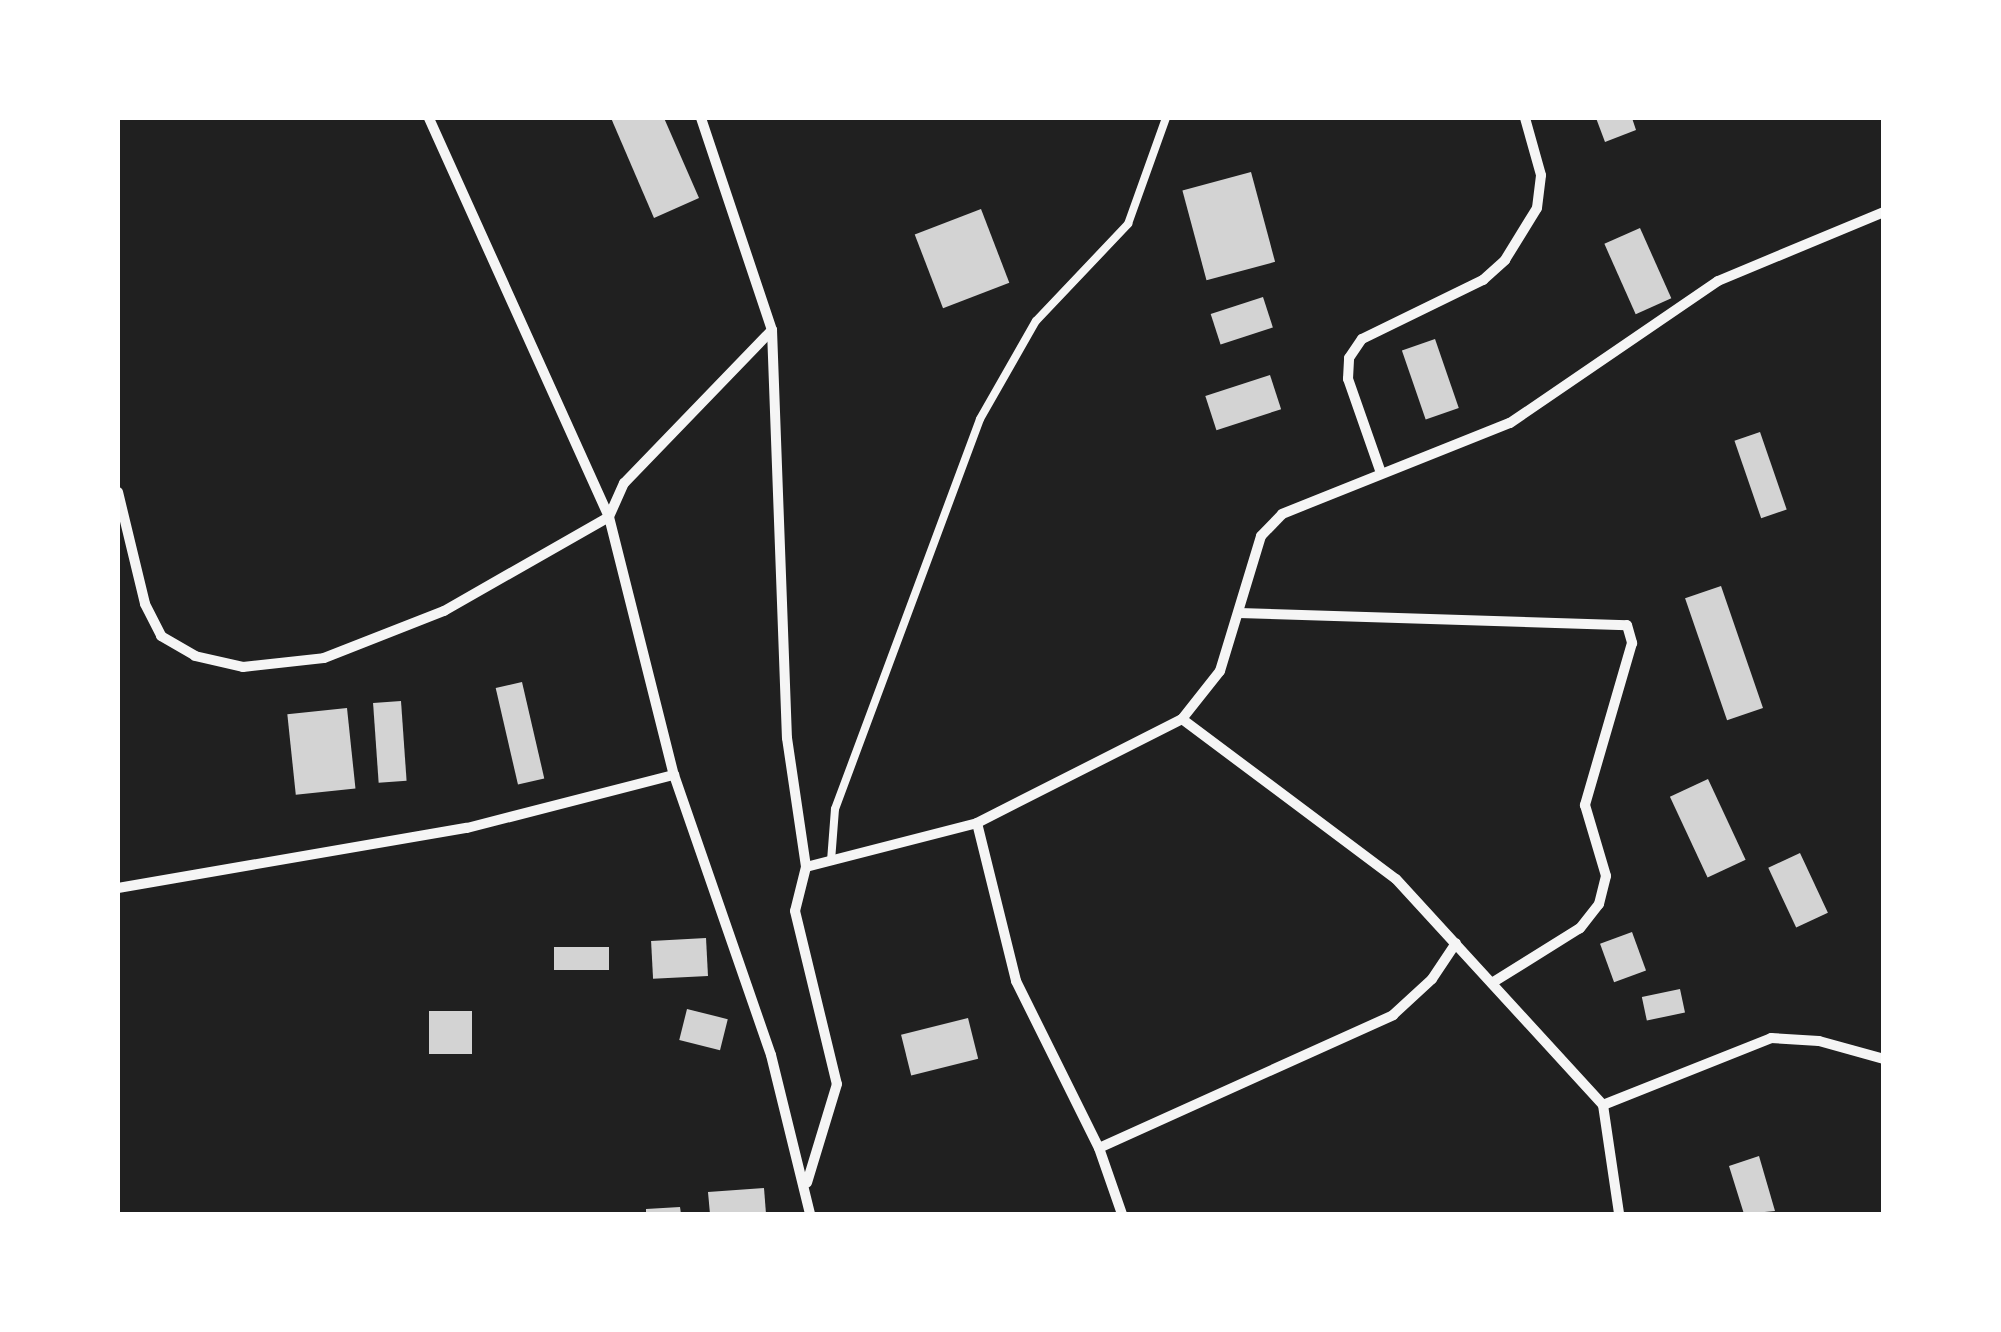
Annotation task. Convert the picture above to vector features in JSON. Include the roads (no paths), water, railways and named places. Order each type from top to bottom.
[{"type":"street","points":[[428,118],[609,517],[674,776],[771,1054],[806,1183],[810,1214]]},
{"type":"street","points":[[701,118],[772,330],[787,738],[806,867],[795,911],[837,1084],[806,1183]]},
{"type":"street","points":[[1381,473],[1348,379],[1349,358],[1362,340],[1482,280],[1505,260],[1537,208],[1541,175],[1525,118]]},
{"type":"street","points":[[806,867],[977,824],[1182,719],[1220,671],[1261,536],[1282,514],[1510,423],[1718,281],[1884,212]]},
{"type":"street","points":[[118,492],[145,604],[161,636],[195,656],[243,667],[324,658],[444,611],[609,517],[624,483],[772,330]]},
{"type":"street","points":[[1239,613],[1627,625],[1632,643],[1586,804],[1606,876],[1598,904],[1580,928],[1492,983]]},
{"type":"street","points":[[1182,719],[1396,879],[1492,983],[1554,1058],[1603,1105],[1620,1214]]},
{"type":"street","points":[[118,888],[467,828],[674,776]]},
{"type":"street","points":[[977,824],[1016,981],[1099,1148],[1122,1214]]},
{"type":"street","points":[[1099,1148],[1393,1015],[1432,979],[1456,943]]},
{"type":"street","points":[[1603,1105],[1770,1038],[1819,1041],[1884,1059]]},
{"type":"lane","points":[[831,860],[835,809],[980,419],[1036,321],[1128,224],[1166,118]]}]
